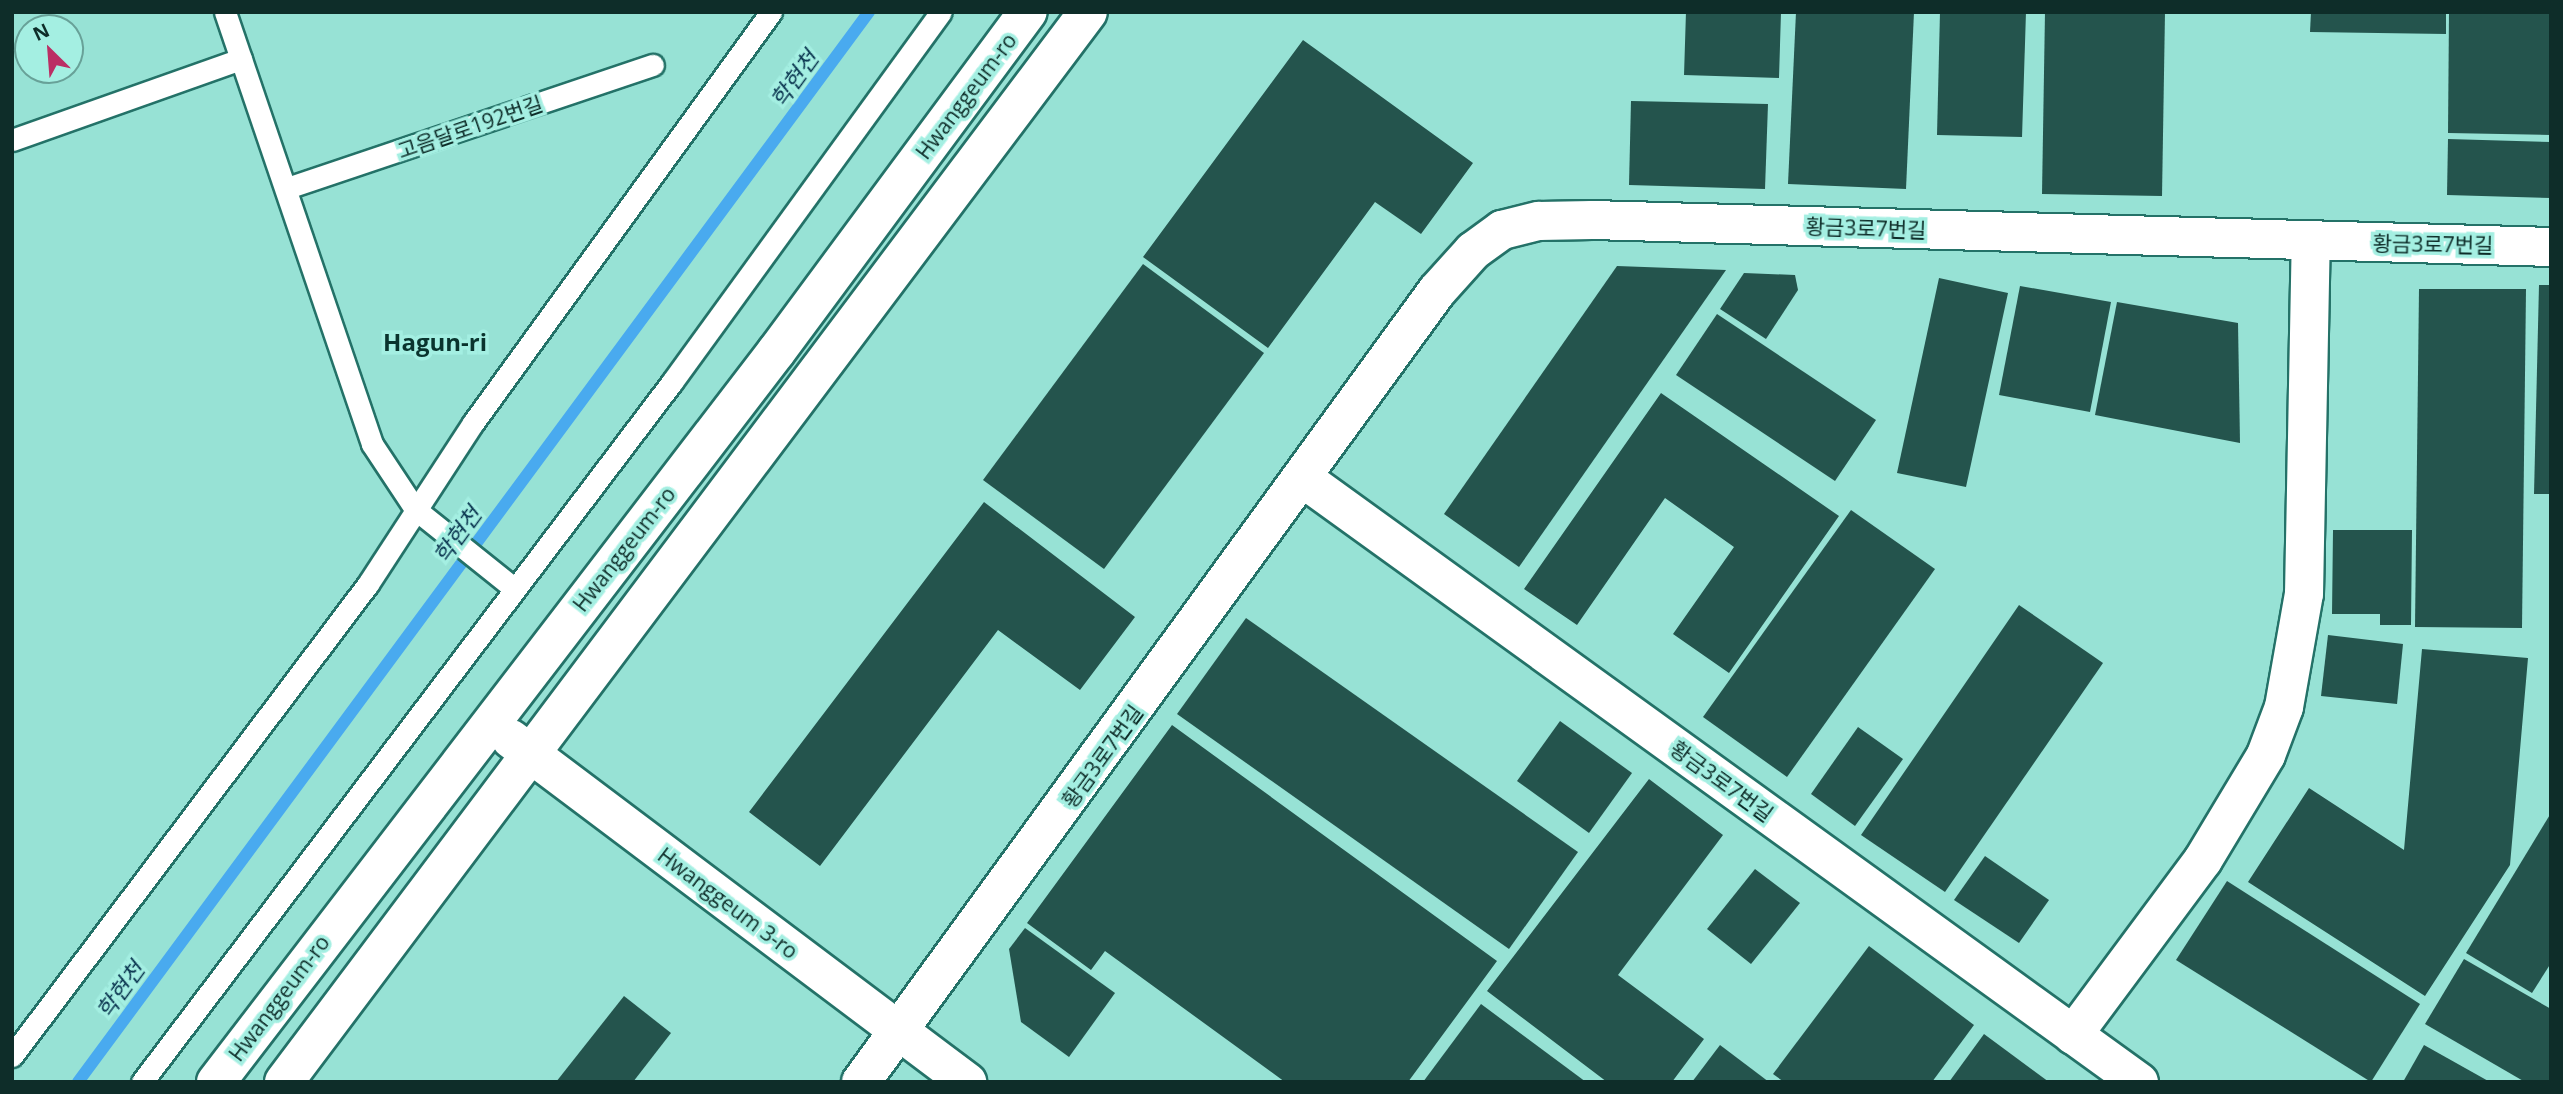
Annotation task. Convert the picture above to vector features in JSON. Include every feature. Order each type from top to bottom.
[{"type":"street","name":"Hwanggeum-ro","points":[[216,1082],[776,352],[1028,12]]},
{"type":"street","points":[[284,1082],[1088,12]]},
{"type":"street","name":"황금3로7번길","points":[[861,1082],[901,1032],[1304,479],[1437,291],[1473,251],[1502,230],[1539,221],[1592,220],[2551,247]]},
{"type":"street","points":[[2073,1035],[2225,827],[2266,755],[2284,707],[2304,594],[2311,241]]},
{"type":"street","name":"황금3로7번길","points":[[1304,479],[2139,1082]]},
{"type":"street","name":"Hwanggeum 3-ro","points":[[490,723],[967,1082]]},
{"type":"lane","points":[[225,12],[287,188],[357,407],[388,472],[415,509],[515,589]]},
{"type":"lane","points":[[12,1056],[320,649],[415,509],[771,12]]},
{"type":"lane","points":[[142,1082],[515,589],[941,12]]},
{"type":"lane","points":[[12,140],[241,59]]},
{"type":"lane","name":"고음달로192번길","points":[[287,188],[653,65]]},
{"type":"building","points":[[1686,12],[1781,12],[1779,78],[1684,75]]},
{"type":"building","points":[[1796,12],[1914,12],[1906,189],[1788,184]]},
{"type":"building","points":[[1940,12],[2026,12],[2022,137],[1937,135]]},
{"type":"building","points":[[2045,12],[2165,12],[2162,196],[2042,194]]},
{"type":"building","points":[[2311,12],[2446,12],[2446,34],[2310,32]]},
{"type":"building","points":[[2449,12],[2551,12],[2551,135],[2448,133]]},
{"type":"building","points":[[1303,40],[1473,163],[1421,234],[1375,202],[1268,348],[1143,257]]},
{"type":"building","points":[[1631,101],[1768,104],[1765,189],[1629,185]]},
{"type":"building","points":[[2448,139],[2551,142],[2551,198],[2447,195]]},
{"type":"building","points":[[1143,264],[1264,353],[1104,569],[983,480]]},
{"type":"building","points":[[1617,266],[1726,270],[1519,567],[1444,514]]},
{"type":"building","points":[[1744,273],[1795,275],[1798,290],[1766,339],[1720,309]]},
{"type":"building","points":[[1939,278],[2008,293],[1966,487],[1897,473]]},
{"type":"building","points":[[2539,285],[2551,285],[2551,494],[2534,494]]},
{"type":"building","points":[[2020,286],[2111,302],[2090,412],[1999,395]]},
{"type":"building","points":[[2419,289],[2526,289],[2522,628],[2415,627]]},
{"type":"building","points":[[2117,302],[2238,323],[2240,443],[2095,415]]},
{"type":"building","points":[[1717,314],[1876,420],[1835,481],[1676,375]]},
{"type":"building","points":[[1661,393],[1839,516],[1729,673],[1673,634],[1734,547],[1665,498],[1577,625],[1524,589]]},
{"type":"building","points":[[984,502],[1135,617],[1080,690],[998,630],[820,866],[749,812]]},
{"type":"building","points":[[1851,510],[1935,569],[1787,777],[1703,717]]},
{"type":"building","points":[[2333,530],[2412,530],[2411,625],[2380,625],[2380,614],[2332,614]]},
{"type":"building","points":[[2019,605],[2103,663],[1945,892],[1861,835]]},
{"type":"building","points":[[1246,618],[1578,852],[1509,949],[1177,714]]},
{"type":"building","points":[[2328,635],[2403,644],[2397,704],[2321,696]]},
{"type":"building","points":[[2422,649],[2528,658],[2510,865],[2425,996],[2248,882],[2309,788],[2404,850]]},
{"type":"building","points":[[1560,721],[1632,773],[1589,833],[1517,781]]},
{"type":"building","points":[[1172,725],[1497,961],[1408,1082],[1285,1082],[1105,951],[1091,970],[1027,923]]},
{"type":"building","points":[[1858,727],[1903,759],[1855,826],[1811,794]]},
{"type":"building","points":[[1649,779],[1723,835],[1618,975],[1704,1039],[1672,1082],[1607,1082],[1487,991]]},
{"type":"building","points":[[2551,813],[2551,963],[2532,993],[2466,953]]},
{"type":"building","points":[[1985,856],[2049,900],[2019,943],[1954,900]]},
{"type":"building","points":[[1755,869],[1800,903],[1751,964],[1707,929]]},
{"type":"building","points":[[2227,881],[2420,1004],[2371,1082],[2176,960]]},
{"type":"building","points":[[1025,928],[1115,993],[1069,1057],[1021,1022],[1009,949]]},
{"type":"building","points":[[1869,946],[1974,1025],[1932,1082],[1784,1082],[1773,1074]]},
{"type":"building","points":[[2464,959],[2551,1009],[2551,1082],[2525,1082],[2425,1024]]},
{"type":"building","points":[[624,996],[671,1033],[633,1082],[556,1082]]},
{"type":"building","points":[[1481,1004],[1586,1082],[1423,1082]]},
{"type":"building","points":[[1984,1034],[2049,1082],[1949,1082]]},
{"type":"building","points":[[1720,1045],[1769,1082],[1692,1082]]},
{"type":"building","points":[[2424,1045],[2490,1082],[2403,1082]]},
{"type":"waterway","name":"학현천","points":[[78,1082],[869,12]]},
{"type":"district","name":"Hagun-ri","points":[[435,342]]}]
